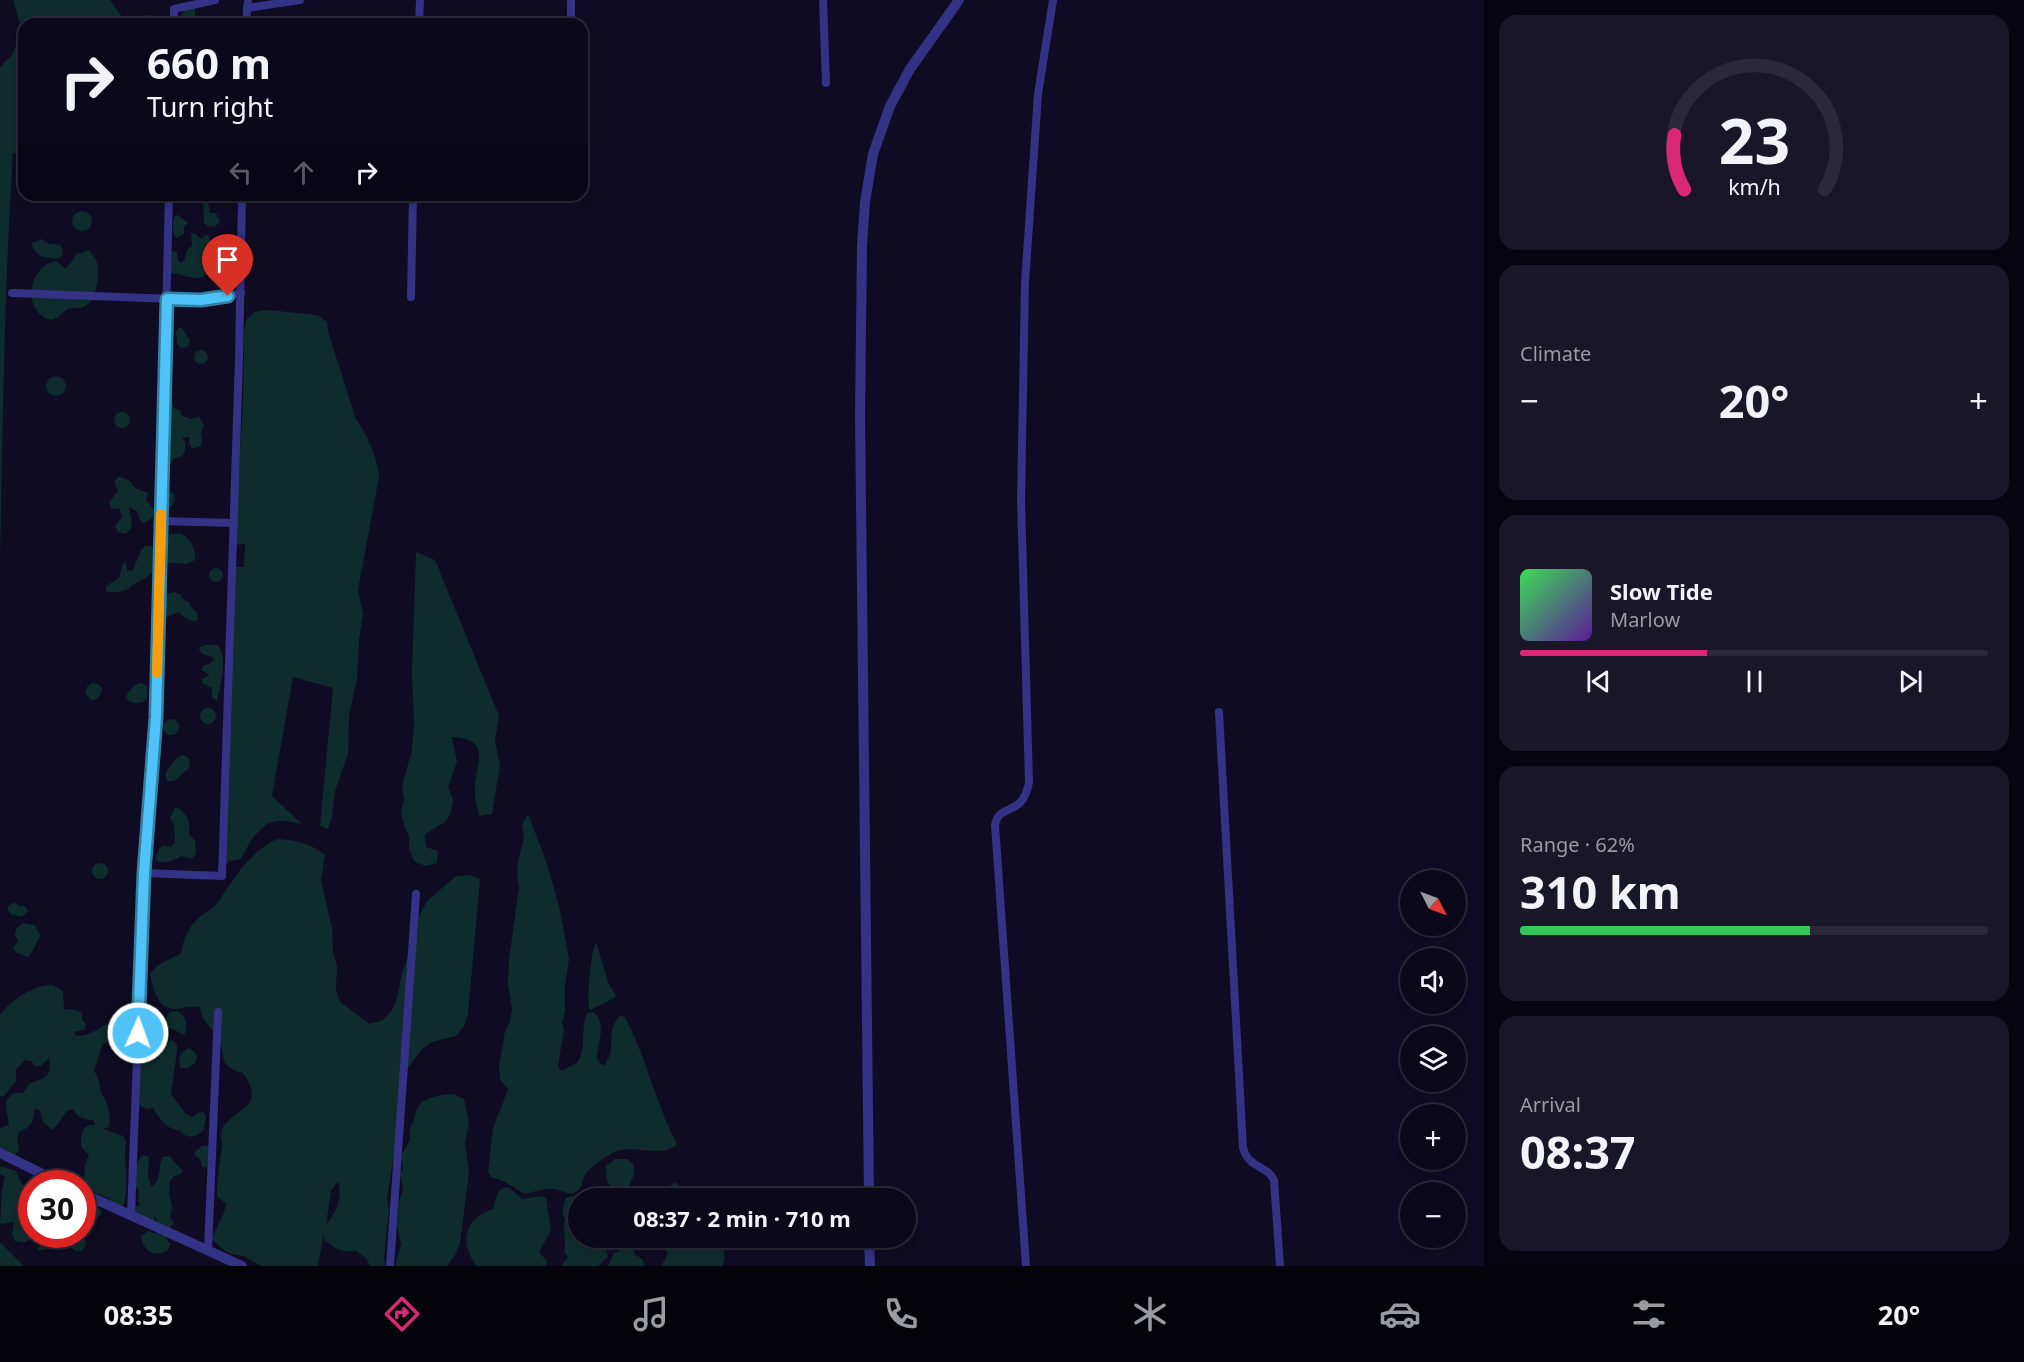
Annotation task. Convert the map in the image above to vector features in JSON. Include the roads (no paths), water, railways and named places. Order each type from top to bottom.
[{"type":"street","points":[[174,18],[174,9],[215,0]]},
{"type":"street","points":[[247,4],[300,0]]},
{"type":"street","points":[[419,18],[420,0]]},
{"type":"street","points":[[571,0],[571,18]]},
{"type":"street","points":[[823,0],[826,83]]},
{"type":"street","points":[[869,1188],[860,416],[862,246],[865,202],[873,154],[890,106],[924,47],[959,0]]},
{"type":"street","points":[[1026,1266],[995,825],[1000,813],[1014,808],[1023,800],[1029,782],[1021,500],[1025,283],[1038,94],[1053,0]]},
{"type":"street","points":[[131,1216],[144,873],[156,717],[169,201]]},
{"type":"street","points":[[144,873],[222,876],[242,201]]},
{"type":"street","points":[[411,297],[413,201]]},
{"type":"street","points":[[12,293],[167,299],[215,298],[241,293]]},
{"type":"street","points":[[161,521],[234,523]]},
{"type":"street","points":[[1219,712],[1243,1148],[1245,1157],[1271,1174],[1274,1180],[1280,1266]]},
{"type":"street","points":[[390,1266],[416,894]]},
{"type":"street","points":[[208,1250],[218,1012]]},
{"type":"street","points":[[0,1153],[35,1170]]},
{"type":"street","points":[[96,1200],[242,1266]]},
{"type":"street","points":[[869,1248],[870,1266]]}]
